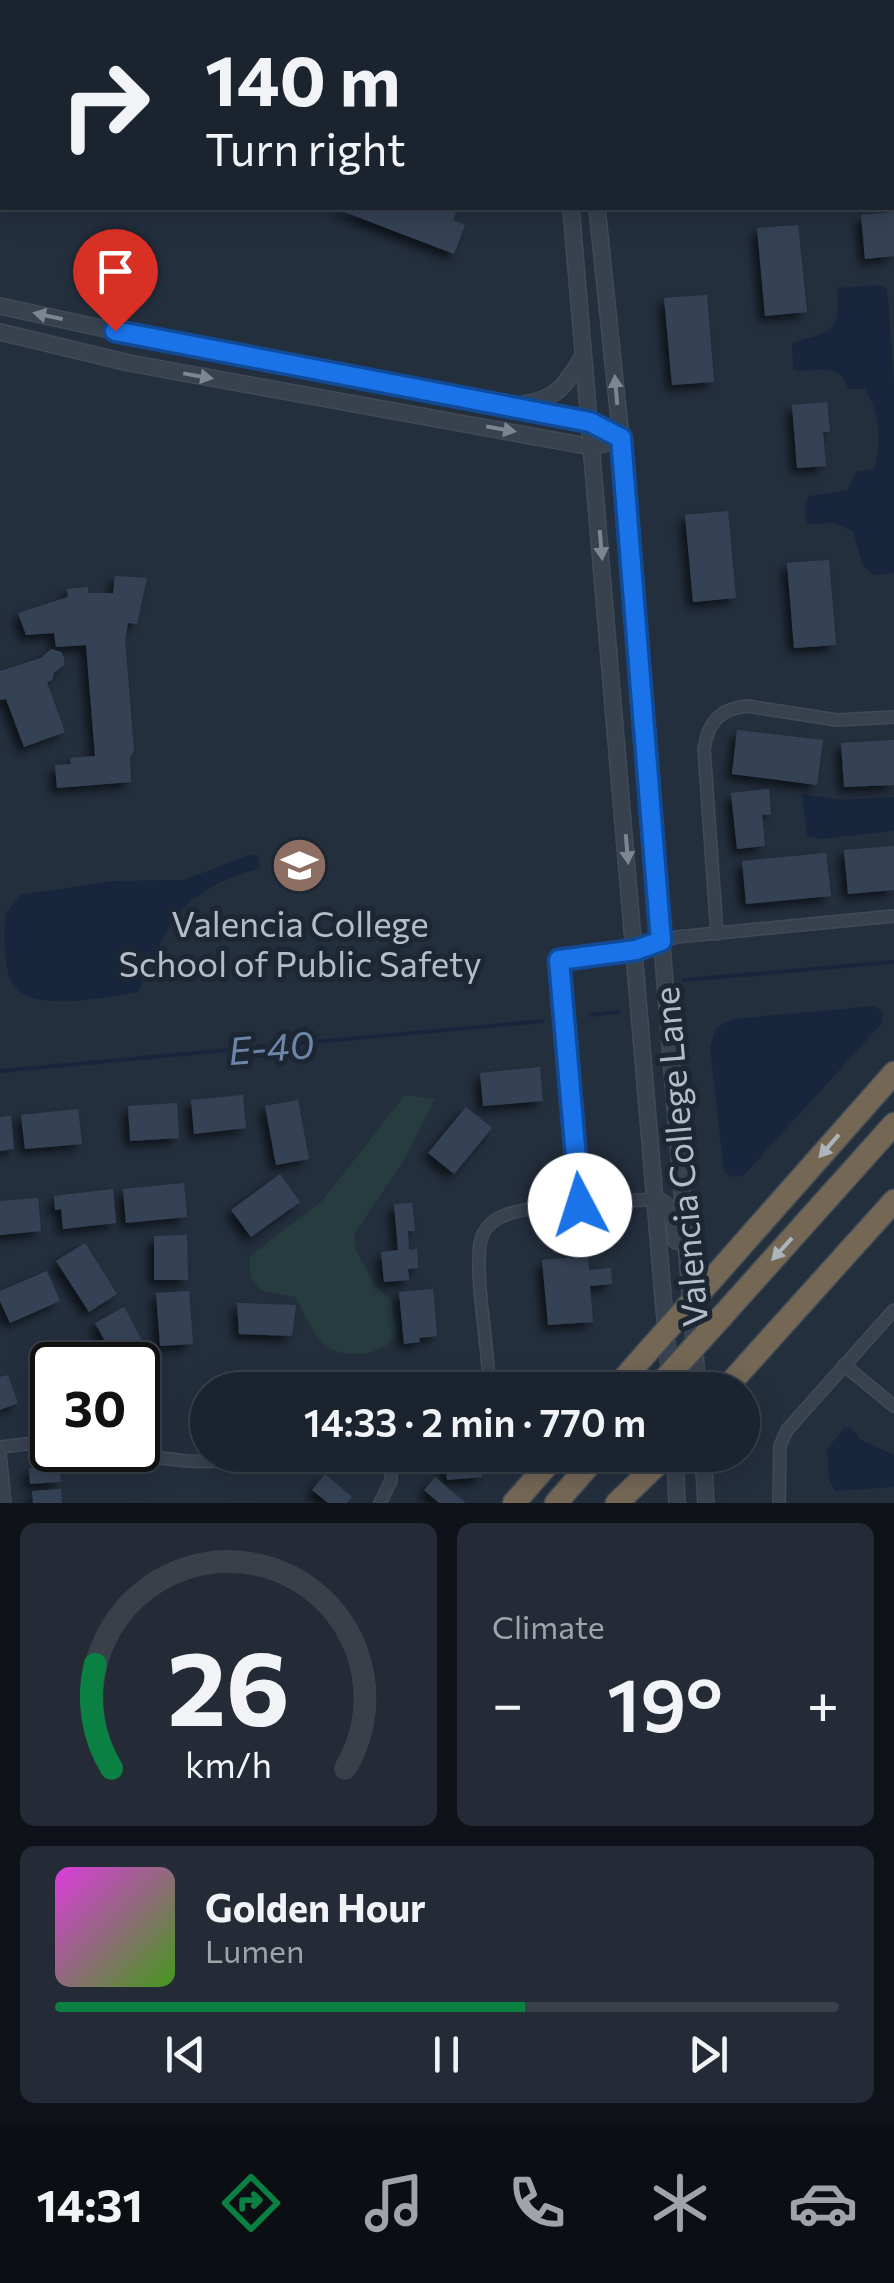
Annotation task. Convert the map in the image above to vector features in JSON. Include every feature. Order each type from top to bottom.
[{"type":"highway","points":[[630,1372],[894,1073]]},
{"type":"highway","points":[[671,1372],[894,1124]]},
{"type":"highway","points":[[740,1372],[894,1200]]},
{"type":"highway","points":[[514,1503],[541,1472]]},
{"type":"highway","points":[[556,1503],[583,1472]]},
{"type":"highway","points":[[617,1503],[650,1472]]},
{"type":"street","name":"Valencia College Lane","points":[[571,210],[670,1372]]},
{"type":"street","name":"Valencia College Lane","points":[[597,210],[621,438],[696,1372]]},
{"type":"street","points":[[0,306],[590,422],[621,438]]},
{"type":"street","points":[[0,332],[129,364],[592,448],[621,438]]},
{"type":"street","points":[[506,406],[541,402],[560,392],[583,356]]},
{"type":"street","points":[[717,934],[704,749],[708,728],[726,711],[747,706],[838,720],[894,717]]},
{"type":"street","points":[[580,1205],[559,960],[636,950],[661,941],[894,916]]},
{"type":"street","points":[[488,1372],[480,1240],[488,1226],[504,1215],[656,1199],[667,1203],[672,1212],[678,1266],[689,1282]]},
{"type":"street","points":[[779,1503],[780,1446],[787,1430],[894,1310]]},
{"type":"street","points":[[844,1365],[894,1406]]},
{"type":"street","points":[[5,1503],[0,1451],[30,1446]]},
{"type":"street","points":[[160,1460],[190,1463]]},
{"type":"street","points":[[380,1503],[391,1472]]},
{"type":"street","points":[[676,1472],[678,1503]]},
{"type":"street","points":[[703,1472],[706,1503]]},
{"type":"green space","points":[[405,1095],[435,1099],[401,1165],[354,1234],[356,1250],[376,1287],[391,1300],[397,1334],[381,1348],[348,1354],[319,1339],[295,1297],[260,1290],[250,1277],[250,1256],[322,1201]]},
{"type":"water","points":[[837,288],[886,288],[888,299],[894,382],[894,573],[874,575],[863,566],[853,531],[833,523],[808,524],[805,510],[809,496],[847,490],[857,471],[874,469],[879,438],[874,408],[865,389],[848,389],[833,371],[793,370],[792,343],[831,328],[837,314]]},
{"type":"water","points":[[802,794],[842,800],[894,797],[894,831],[821,839],[807,836]]},
{"type":"water","points":[[249,855],[258,856],[260,868],[211,887],[181,912],[169,927],[138,992],[54,1001],[23,994],[10,979],[5,915],[20,895],[113,881],[184,880]]},
{"type":"water","points":[[874,1006],[883,1012],[882,1023],[744,1175],[733,1177],[724,1172],[710,1047],[716,1028],[733,1019]]},
{"type":"water","points":[[850,1427],[861,1440],[894,1455],[894,1487],[835,1491],[829,1479],[827,1449],[844,1428]]},
{"type":"building","points":[[339,210],[457,210],[453,220],[465,225],[454,254]]},
{"type":"building","points":[[894,212],[894,256],[865,259],[861,215]]},
{"type":"building","points":[[798,225],[807,312],[765,316],[757,228]]},
{"type":"building","points":[[707,295],[714,382],[672,385],[664,298]]},
{"type":"building","points":[[827,402],[830,432],[823,432],[826,466],[797,468],[792,405]]},
{"type":"building","points":[[728,511],[736,598],[693,602],[685,515]]},
{"type":"building","points":[[829,560],[836,645],[794,648],[787,563]]},
{"type":"building","points":[[115,576],[147,578],[137,624],[128,623],[125,640],[134,751],[130,758],[131,782],[57,788],[55,765],[71,764],[70,758],[95,756],[86,645],[56,647],[54,633],[26,635],[18,613],[68,597],[67,589],[88,587],[88,593],[113,593]]},
{"type":"building","points":[[51,649],[61,652],[64,658],[64,665],[47,682],[65,732],[24,747],[6,699],[0,700],[0,671],[41,658]]},
{"type":"building","points":[[737,730],[823,740],[817,785],[732,774]]},
{"type":"building","points":[[894,740],[894,785],[844,787],[841,743]]},
{"type":"building","points":[[769,789],[771,814],[762,815],[765,846],[737,849],[731,793]]},
{"type":"building","points":[[894,846],[894,890],[848,894],[844,850]]},
{"type":"building","points":[[826,853],[831,896],[746,904],[742,861]]},
{"type":"building","points":[[540,1067],[543,1101],[483,1106],[480,1073]]},
{"type":"building","points":[[243,1095],[246,1128],[194,1134],[191,1100]]},
{"type":"building","points":[[298,1100],[309,1159],[276,1165],[265,1106]]},
{"type":"building","points":[[177,1103],[179,1138],[130,1141],[128,1106]]},
{"type":"building","points":[[466,1107],[492,1128],[454,1174],[428,1153]]},
{"type":"building","points":[[78,1109],[82,1144],[25,1149],[21,1115]]},
{"type":"building","points":[[11,1116],[14,1149],[0,1151],[0,1117]]},
{"type":"building","points":[[280,1174],[300,1202],[251,1237],[231,1210]]},
{"type":"building","points":[[184,1183],[187,1217],[126,1223],[123,1189]]},
{"type":"building","points":[[113,1189],[116,1223],[63,1229],[61,1209],[55,1210],[54,1196]]},
{"type":"building","points":[[38,1198],[41,1231],[0,1235],[0,1201]]},
{"type":"building","points":[[412,1203],[415,1231],[408,1231],[409,1250],[417,1249],[418,1268],[408,1269],[409,1280],[384,1282],[381,1252],[398,1250],[394,1204]]},
{"type":"building","points":[[187,1235],[188,1280],[154,1280],[154,1236]]},
{"type":"building","points":[[85,1243],[117,1294],[89,1312],[56,1261]]},
{"type":"building","points":[[588,1256],[589,1270],[611,1268],[612,1284],[590,1286],[593,1322],[548,1325],[542,1260]]},
{"type":"building","points":[[47,1271],[60,1301],[10,1323],[0,1291]]},
{"type":"building","points":[[433,1289],[437,1336],[404,1344],[399,1292]]},
{"type":"building","points":[[189,1291],[193,1344],[160,1346],[156,1293]]},
{"type":"building","points":[[237,1303],[296,1305],[292,1336],[239,1334]]},
{"type":"building","points":[[124,1307],[143,1342],[105,1342],[95,1323]]},
{"type":"building","points":[[8,1375],[18,1403],[0,1410],[0,1377]]},
{"type":"building","points":[[29,1468],[30,1472],[60,1472],[61,1482],[30,1484]]},
{"type":"building","points":[[446,1472],[482,1472],[482,1477],[447,1480]]},
{"type":"building","points":[[325,1474],[352,1497],[347,1503],[328,1503],[312,1490]]},
{"type":"building","points":[[435,1477],[466,1503],[439,1503],[424,1490]]},
{"type":"building","points":[[61,1489],[62,1503],[33,1503],[32,1491]]},
{"type":"waterway","name":"E-40","points":[[684,980],[894,962]]},
{"type":"waterway","name":"E-40","points":[[590,1015],[618,1012]]},
{"type":"waterway","name":"E-40","points":[[0,1071],[542,1021]]},
{"type":"place","name":"Valencia College School of Public Safety","points":[[300,866]]},
{"type":"route","points":[[115,331],[590,422],[621,438],[661,941],[636,950],[559,960],[580,1205]]}]
